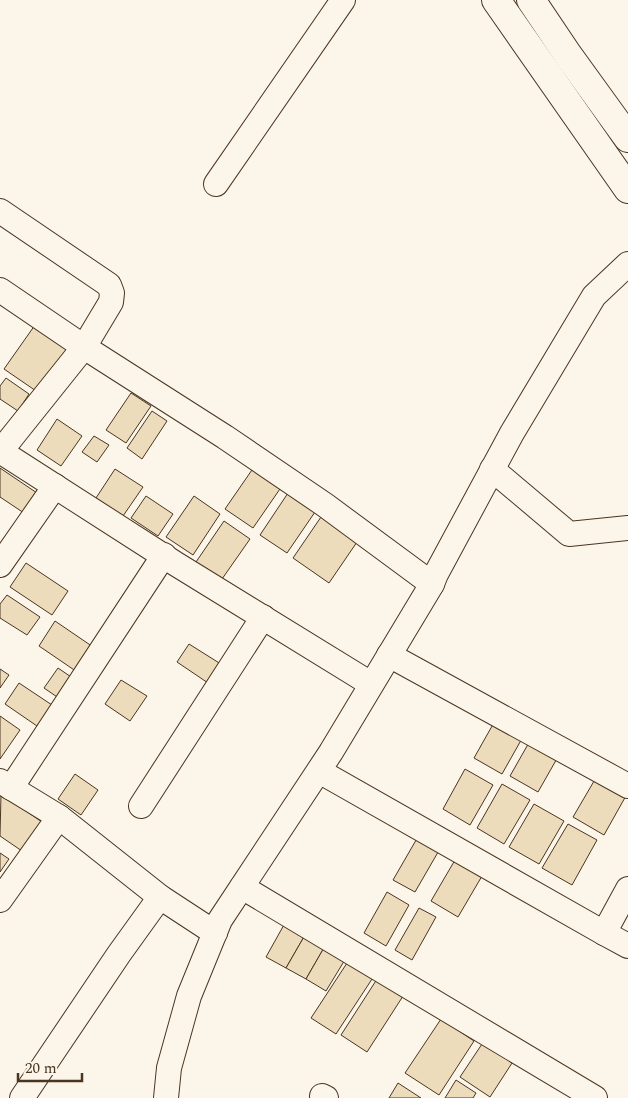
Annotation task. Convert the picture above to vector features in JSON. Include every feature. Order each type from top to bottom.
[{"type":"highway","points":[[496,0],[628,189]]},
{"type":"highway","points":[[531,0],[628,138]]},
{"type":"street","points":[[216,184],[343,0]]},
{"type":"street","points":[[0,211],[109,285],[112,293],[111,302],[84,347],[0,451],[164,556],[371,684]]},
{"type":"street","points":[[166,1098],[169,1068],[189,996],[220,920],[331,752],[432,584],[512,433],[594,296],[628,264]]},
{"type":"street","points":[[0,290],[84,347],[226,437],[325,505],[432,584]]},
{"type":"street","points":[[492,469],[569,534],[628,528]]},
{"type":"street","points":[[0,565],[55,486]]},
{"type":"street","points":[[164,556],[6,784],[59,817],[160,897],[215,933]]},
{"type":"street","points":[[140,806],[263,617]]},
{"type":"street","points":[[389,655],[628,786]]},
{"type":"street","points":[[319,770],[628,946]]},
{"type":"street","points":[[0,900],[59,817]]},
{"type":"street","points":[[242,887],[595,1098]]},
{"type":"street","points":[[604,933],[628,889]]},
{"type":"street","points":[[22,1098],[119,954],[160,897]]},
{"type":"building","points":[[35,325],[69,348],[39,393],[4,369]]},
{"type":"building","points":[[6,378],[29,394],[18,411],[0,399],[0,386]]},
{"type":"building","points":[[131,393],[151,406],[126,443],[106,430]]},
{"type":"building","points":[[152,411],[167,421],[142,459],[127,448]]},
{"type":"building","points":[[57,419],[82,436],[61,466],[37,450]]},
{"type":"building","points":[[94,436],[109,445],[97,462],[82,452]]},
{"type":"building","points":[[254,467],[282,486],[253,528],[225,509]]},
{"type":"building","points":[[0,468],[40,495],[27,515],[0,497]]},
{"type":"building","points":[[115,469],[143,487],[123,516],[96,498]]},
{"type":"building","points":[[288,493],[315,512],[287,553],[260,535]]},
{"type":"building","points":[[146,496],[173,514],[158,536],[131,518]]},
{"type":"building","points":[[194,496],[220,514],[193,555],[166,537]]},
{"type":"building","points":[[321,517],[357,542],[329,583],[293,558]]},
{"type":"building","points":[[224,521],[250,539],[222,579],[196,562]]},
{"type":"building","points":[[26,563],[68,591],[52,615],[10,587]]},
{"type":"building","points":[[7,595],[40,617],[27,635],[0,618],[0,604]]},
{"type":"building","points":[[55,621],[99,651],[83,676],[39,646]]},
{"type":"building","points":[[189,644],[224,666],[211,685],[177,662]]},
{"type":"building","points":[[58,668],[77,681],[63,701],[44,688]]},
{"type":"building","points":[[0,669],[9,675],[0,688]]},
{"type":"building","points":[[121,680],[147,696],[130,721],[105,704]]},
{"type":"building","points":[[19,683],[52,705],[37,726],[5,704]]},
{"type":"building","points":[[0,716],[20,730],[0,759]]},
{"type":"building","points":[[496,719],[524,735],[502,774],[474,758]]},
{"type":"building","points":[[531,739],[559,755],[538,792],[510,776]]},
{"type":"building","points":[[465,769],[493,785],[470,825],[443,809]]},
{"type":"building","points":[[75,774],[98,790],[81,815],[58,799]]},
{"type":"building","points":[[597,776],[627,794],[604,835],[573,817]]},
{"type":"building","points":[[502,784],[530,800],[504,844],[477,828]]},
{"type":"building","points":[[1,794],[42,822],[22,851],[0,836]]},
{"type":"building","points":[[534,804],[564,821],[539,864],[509,847]]},
{"type":"building","points":[[568,824],[597,840],[572,885],[542,868]]},
{"type":"building","points":[[419,835],[441,847],[415,892],[393,880]]},
{"type":"building","points":[[0,853],[9,859],[0,872]]},
{"type":"building","points":[[455,860],[482,876],[458,917],[431,901]]},
{"type":"building","points":[[387,892],[409,905],[386,946],[364,933]]},
{"type":"building","points":[[419,908],[436,917],[412,960],[395,950]]},
{"type":"building","points":[[285,923],[305,935],[286,968],[266,957]]},
{"type":"building","points":[[305,935],[325,946],[306,979],[286,968]]},
{"type":"building","points":[[325,946],[346,958],[326,991],[306,979]]},
{"type":"building","points":[[349,960],[374,976],[336,1034],[311,1018]]},
{"type":"building","points":[[379,976],[405,993],[367,1052],[341,1035]]},
{"type":"building","points":[[441,1019],[474,1041],[439,1095],[405,1073]]},
{"type":"building","points":[[484,1041],[514,1060],[490,1097],[460,1077]]},
{"type":"building","points":[[456,1080],[476,1093],[473,1098],[445,1098]]},
{"type":"building","points":[[398,1083],[421,1098],[389,1098]]}]
